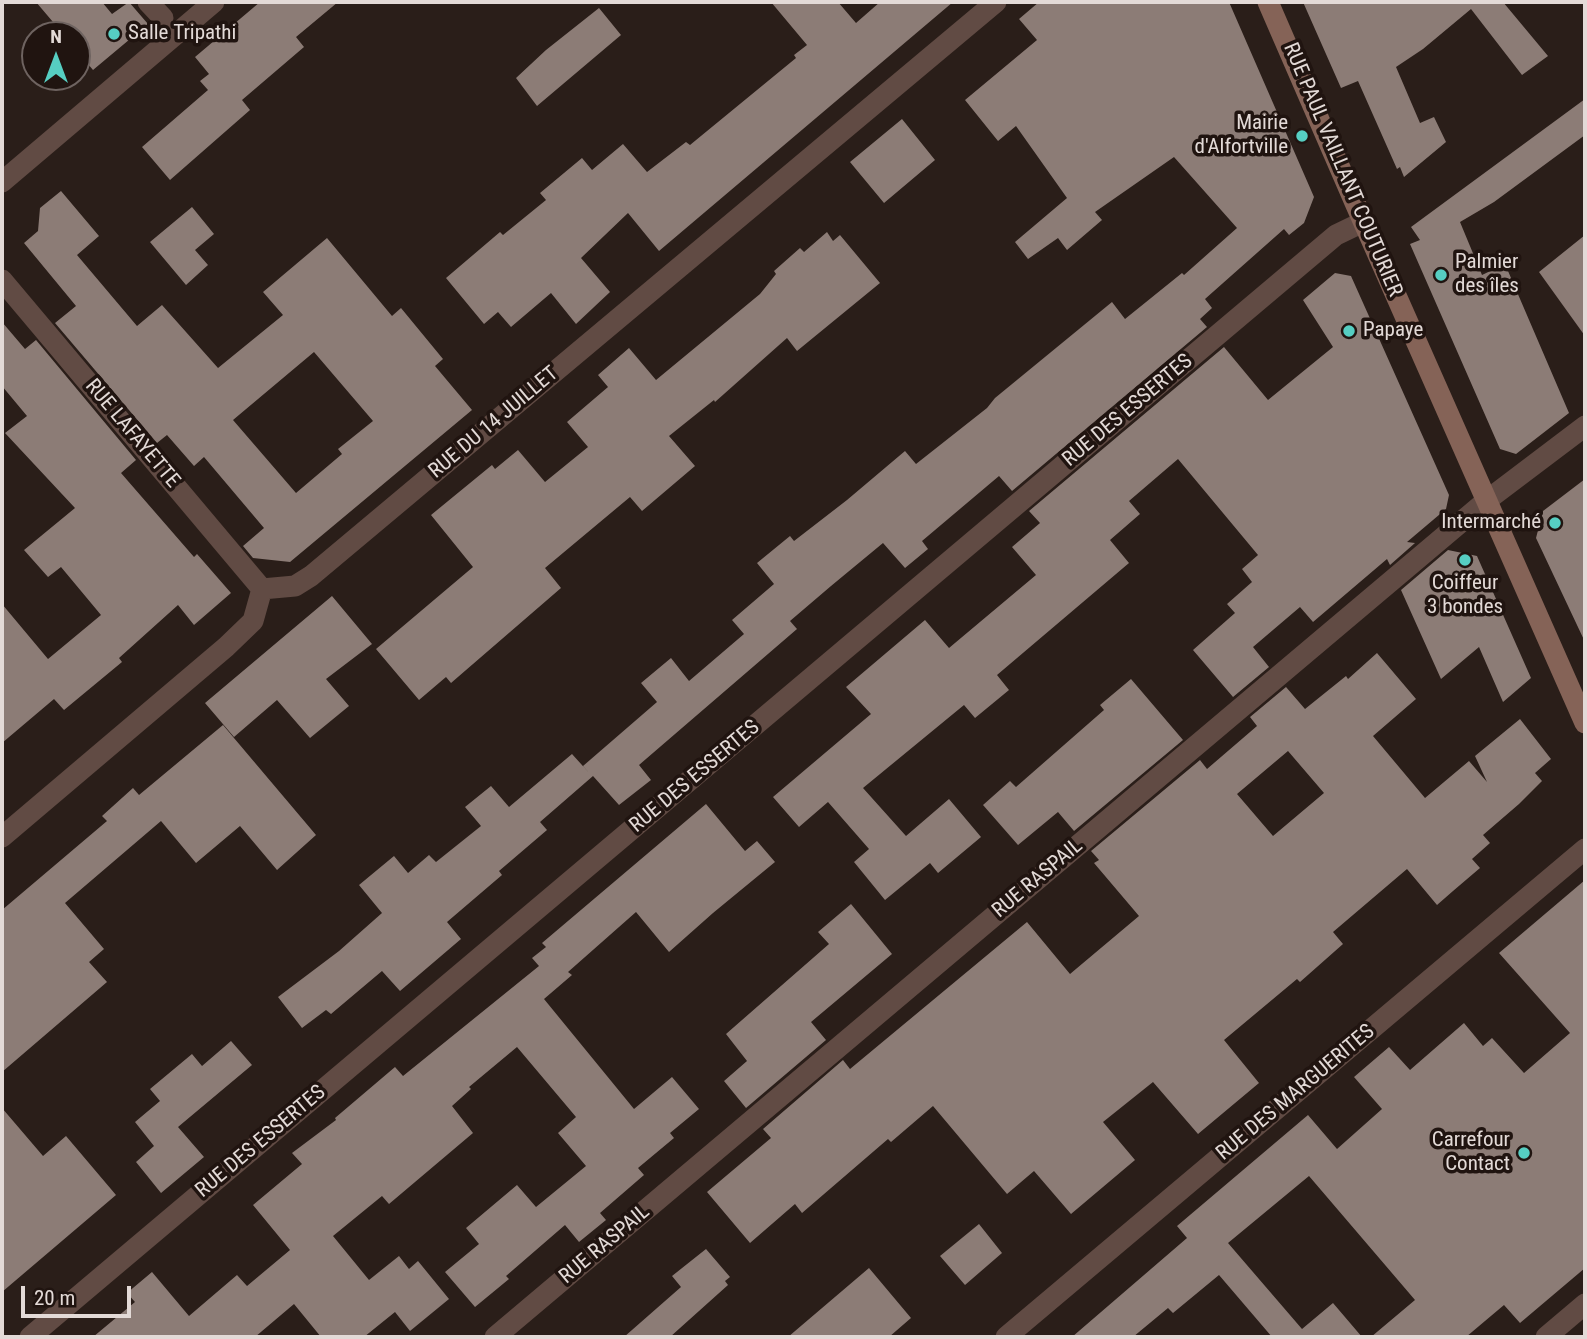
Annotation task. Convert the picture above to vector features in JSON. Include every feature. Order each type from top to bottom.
[{"type":"street","points":[[148,2],[163,19]]},
{"type":"street","points":[[2,182],[214,2]]},
{"type":"street","name":"RUE DU 14 JUILLET","points":[[262,589],[295,586],[311,576],[996,2]]},
{"type":"street","name":"RUE PAUL VAILLANT COUTURIER","points":[[1269,2],[1363,222],[1585,723]]},
{"type":"street","name":"RUE DES ESSERTES","points":[[30,1337],[1336,235],[1363,222]]},
{"type":"street","name":"RUE LAFAYETTE","points":[[2,280],[262,589]]},
{"type":"street","name":"RUE RASPAIL","points":[[495,1337],[1486,501],[1585,426]]},
{"type":"street","points":[[2,837],[226,647],[253,621],[262,589]]},
{"type":"street","name":"RUE DES MARGUERITES","points":[[1006,1337],[1585,849]]},
{"type":"street","points":[[1546,1337],[1585,1304]]},
{"type":"building","points":[[36,2],[102,2],[112,14],[129,2],[148,24],[93,70],[91,21],[52,21]]},
{"type":"building","points":[[260,2],[338,2],[296,37],[304,47],[242,100],[250,110],[170,180],[142,147],[208,90],[200,81],[209,74],[195,57]]},
{"type":"building","points":[[771,2],[838,2],[856,23],[880,2],[953,2],[659,251],[628,213],[581,258],[610,292],[576,324],[551,293],[511,327],[498,312],[484,324],[446,278],[500,232],[503,235],[546,200],[540,193],[582,158],[592,170],[623,144],[647,172],[686,142],[690,145],[796,58],[794,55],[807,45]]},
{"type":"building","points":[[1039,2],[1229,2],[1314,197],[1304,223],[1289,235],[1284,229],[1205,299],[1212,308],[1200,319],[1207,327],[1012,491],[999,476],[922,541],[928,549],[905,568],[883,543],[831,586],[790,621],[797,629],[639,765],[651,780],[619,805],[593,776],[540,822],[547,830],[499,871],[502,875],[447,922],[461,939],[400,991],[382,971],[331,1014],[326,1010],[302,1028],[278,997],[339,951],[382,913],[359,885],[394,856],[408,873],[429,855],[436,862],[481,826],[465,807],[491,786],[509,807],[572,754],[591,775],[583,766],[657,702],[641,683],[671,658],[689,681],[744,634],[732,620],[774,584],[757,563],[790,536],[794,541],[905,451],[916,464],[1112,302],[1125,319],[1182,273],[1184,275],[1237,228],[1174,157],[1095,212],[1102,220],[1067,250],[1058,238],[1028,259],[1015,242],[1067,198],[1016,126],[998,141],[965,100],[1037,40],[1019,19]]},
{"type":"building","points":[[1303,2],[1503,2],[1548,56],[1522,75],[1471,9],[1423,49],[1396,67],[1420,123],[1434,117],[1446,142],[1404,177],[1400,167],[1397,169],[1358,81],[1341,88]]},
{"type":"building","points":[[599,8],[621,35],[537,106],[516,78]]},
{"type":"building","points":[[1585,99],[1585,135],[1494,202],[1460,222],[1482,275],[1505,264],[1569,413],[1516,454],[1500,449],[1410,244],[1420,240],[1411,227]]},
{"type":"building","points":[[902,119],[935,160],[884,203],[850,162]]},
{"type":"building","points":[[61,191],[99,236],[77,255],[137,326],[162,305],[218,368],[283,315],[263,292],[327,238],[392,316],[401,308],[443,359],[435,366],[472,410],[290,562],[253,558],[243,546],[264,528],[204,457],[194,466],[167,435],[157,443],[55,323],[76,306],[24,243],[38,231],[40,208]],"holes":[[[314,352],[373,421],[338,449],[342,454],[296,493],[233,420]]]},
{"type":"building","points":[[192,207],[214,234],[195,250],[208,265],[186,285],[150,242]]},
{"type":"building","points":[[827,232],[833,241],[840,235],[880,283],[797,351],[787,338],[715,402],[714,400],[669,436],[695,466],[642,511],[630,497],[545,568],[561,588],[451,683],[446,677],[419,700],[376,649],[473,567],[431,515],[492,465],[495,469],[518,450],[545,482],[588,447],[567,422],[608,387],[598,375],[629,348],[656,380],[760,294],[776,274],[774,271],[800,248],[804,252]]},
{"type":"building","points":[[1585,235],[1585,336],[1539,272]]},
{"type":"building","points":[[1335,273],[1351,276],[1449,495],[1446,509],[1407,542],[1415,543],[1390,565],[1387,559],[1313,622],[1300,607],[1253,647],[1269,667],[1233,697],[1193,650],[1235,613],[1227,604],[1252,582],[1242,569],[1258,555],[1178,459],[1129,501],[1140,514],[1110,540],[1129,563],[997,675],[1009,690],[975,718],[964,705],[863,788],[906,836],[949,799],[981,837],[938,873],[930,863],[885,900],[854,862],[869,849],[828,802],[799,827],[773,797],[871,714],[846,687],[925,620],[949,648],[1036,575],[1012,547],[1040,523],[1029,511],[1224,347],[1268,400],[1333,347],[1303,300]]},
{"type":"building","points":[[2,322],[25,349],[36,340],[136,460],[121,473],[194,557],[197,554],[231,593],[194,625],[178,605],[119,658],[122,662],[64,710],[54,699],[2,743],[2,604],[48,659],[101,615],[61,567],[48,577],[24,550],[75,508],[5,433],[27,416],[2,386]]},
{"type":"building","points":[[1585,479],[1585,642],[1536,538],[1543,511]]},
{"type":"building","points":[[1448,550],[1477,556],[1531,678],[1503,702],[1479,647],[1441,679],[1401,590]]},
{"type":"building","points":[[332,596],[372,644],[326,679],[349,706],[310,738],[277,700],[234,737],[205,703]]},
{"type":"building","points":[[1377,653],[1416,699],[1373,736],[1425,798],[1469,761],[1487,782],[1475,756],[1520,719],[1551,759],[1535,773],[1542,781],[1483,835],[1490,843],[1472,859],[1480,868],[1437,905],[1407,869],[1333,932],[1343,944],[1300,982],[1297,979],[1224,1040],[1259,1083],[1198,1134],[1153,1082],[1103,1122],[1135,1160],[1071,1214],[1034,1171],[1007,1194],[933,1106],[891,1142],[888,1139],[802,1213],[795,1204],[750,1243],[707,1192],[771,1138],[763,1129],[843,1060],[850,1069],[1027,922],[1070,974],[1139,916],[1094,863],[1099,860],[1091,851],[1200,760],[1207,769],[1257,726],[1250,717],[1286,687],[1305,709],[1346,676],[1348,679]],"holes":[[[1288,751],[1324,793],[1273,836],[1237,794]]]},
{"type":"building","points":[[1131,679],[1183,740],[1074,831],[1058,812],[1018,845],[983,805],[1010,781],[1016,787],[1104,710],[1100,705]]},
{"type":"building","points":[[223,725],[316,835],[277,870],[240,826],[196,863],[161,821],[65,903],[104,949],[89,962],[107,982],[2,1072],[2,910],[107,821],[102,816],[133,788],[139,795]]},
{"type":"building","points":[[706,804],[745,851],[757,841],[775,862],[669,952],[636,912],[568,972],[572,975],[544,999],[634,1109],[672,1077],[699,1109],[670,1133],[674,1138],[638,1168],[644,1175],[600,1213],[606,1220],[579,1242],[565,1225],[506,1276],[509,1279],[475,1307],[445,1272],[479,1244],[466,1228],[517,1185],[536,1207],[586,1166],[558,1133],[576,1117],[517,1047],[469,1087],[471,1089],[452,1106],[473,1133],[389,1204],[382,1196],[333,1236],[369,1280],[399,1256],[409,1269],[418,1261],[449,1299],[410,1331],[395,1312],[364,1337],[321,1337],[294,1304],[255,1337],[93,1337],[135,1302],[127,1293],[152,1272],[189,1316],[237,1275],[247,1286],[290,1250],[253,1205],[302,1164],[292,1153],[336,1120],[335,1118],[395,1067],[403,1076],[539,966],[532,958],[546,947],[542,943]]},
{"type":"building","points":[[1585,880],[1585,1268],[1520,1323],[1504,1305],[1466,1337],[1371,1337],[1415,1300],[1309,1176],[1228,1243],[1302,1329],[1333,1303],[1362,1337],[1272,1337],[1219,1275],[1173,1313],[1168,1308],[1133,1337],[1072,1337],[1187,1238],[1177,1226],[1308,1115],[1337,1149],[1382,1109],[1354,1077],[1389,1047],[1410,1070],[1464,1023],[1483,1046],[1492,1038],[1524,1073],[1570,1033],[1499,953]]},
{"type":"building","points":[[851,904],[892,954],[811,1022],[826,1040],[746,1108],[724,1081],[747,1061],[726,1034],[829,944],[818,932]]},
{"type":"building","points":[[231,1041],[252,1065],[178,1127],[204,1157],[161,1193],[136,1162],[154,1146],[135,1122],[160,1101],[150,1089],[192,1054],[202,1066]]},
{"type":"building","points":[[2,1108],[43,1156],[66,1136],[116,1195],[2,1292]]},
{"type":"building","points":[[979,1224],[1002,1253],[965,1285],[940,1256]]},
{"type":"building","points":[[706,1249],[730,1277],[725,1281],[728,1285],[670,1337],[624,1337],[681,1287],[672,1276]]},
{"type":"building","points":[[869,1268],[911,1318],[889,1337],[788,1337]]},
{"type":"place","name":"Salle Tripathi","points":[[114,34]]},
{"type":"place","name":"Mairie d'Alfortville","points":[[1302,136]]},
{"type":"place","name":"Palmier des îles","points":[[1441,275]]},
{"type":"place","name":"Papaye","points":[[1349,331]]},
{"type":"place","name":"Intermarché","points":[[1555,523]]},
{"type":"place","name":"Coiffeur 3 bondes","points":[[1465,560]]},
{"type":"place","name":"Carrefour Contact","points":[[1524,1153]]}]
